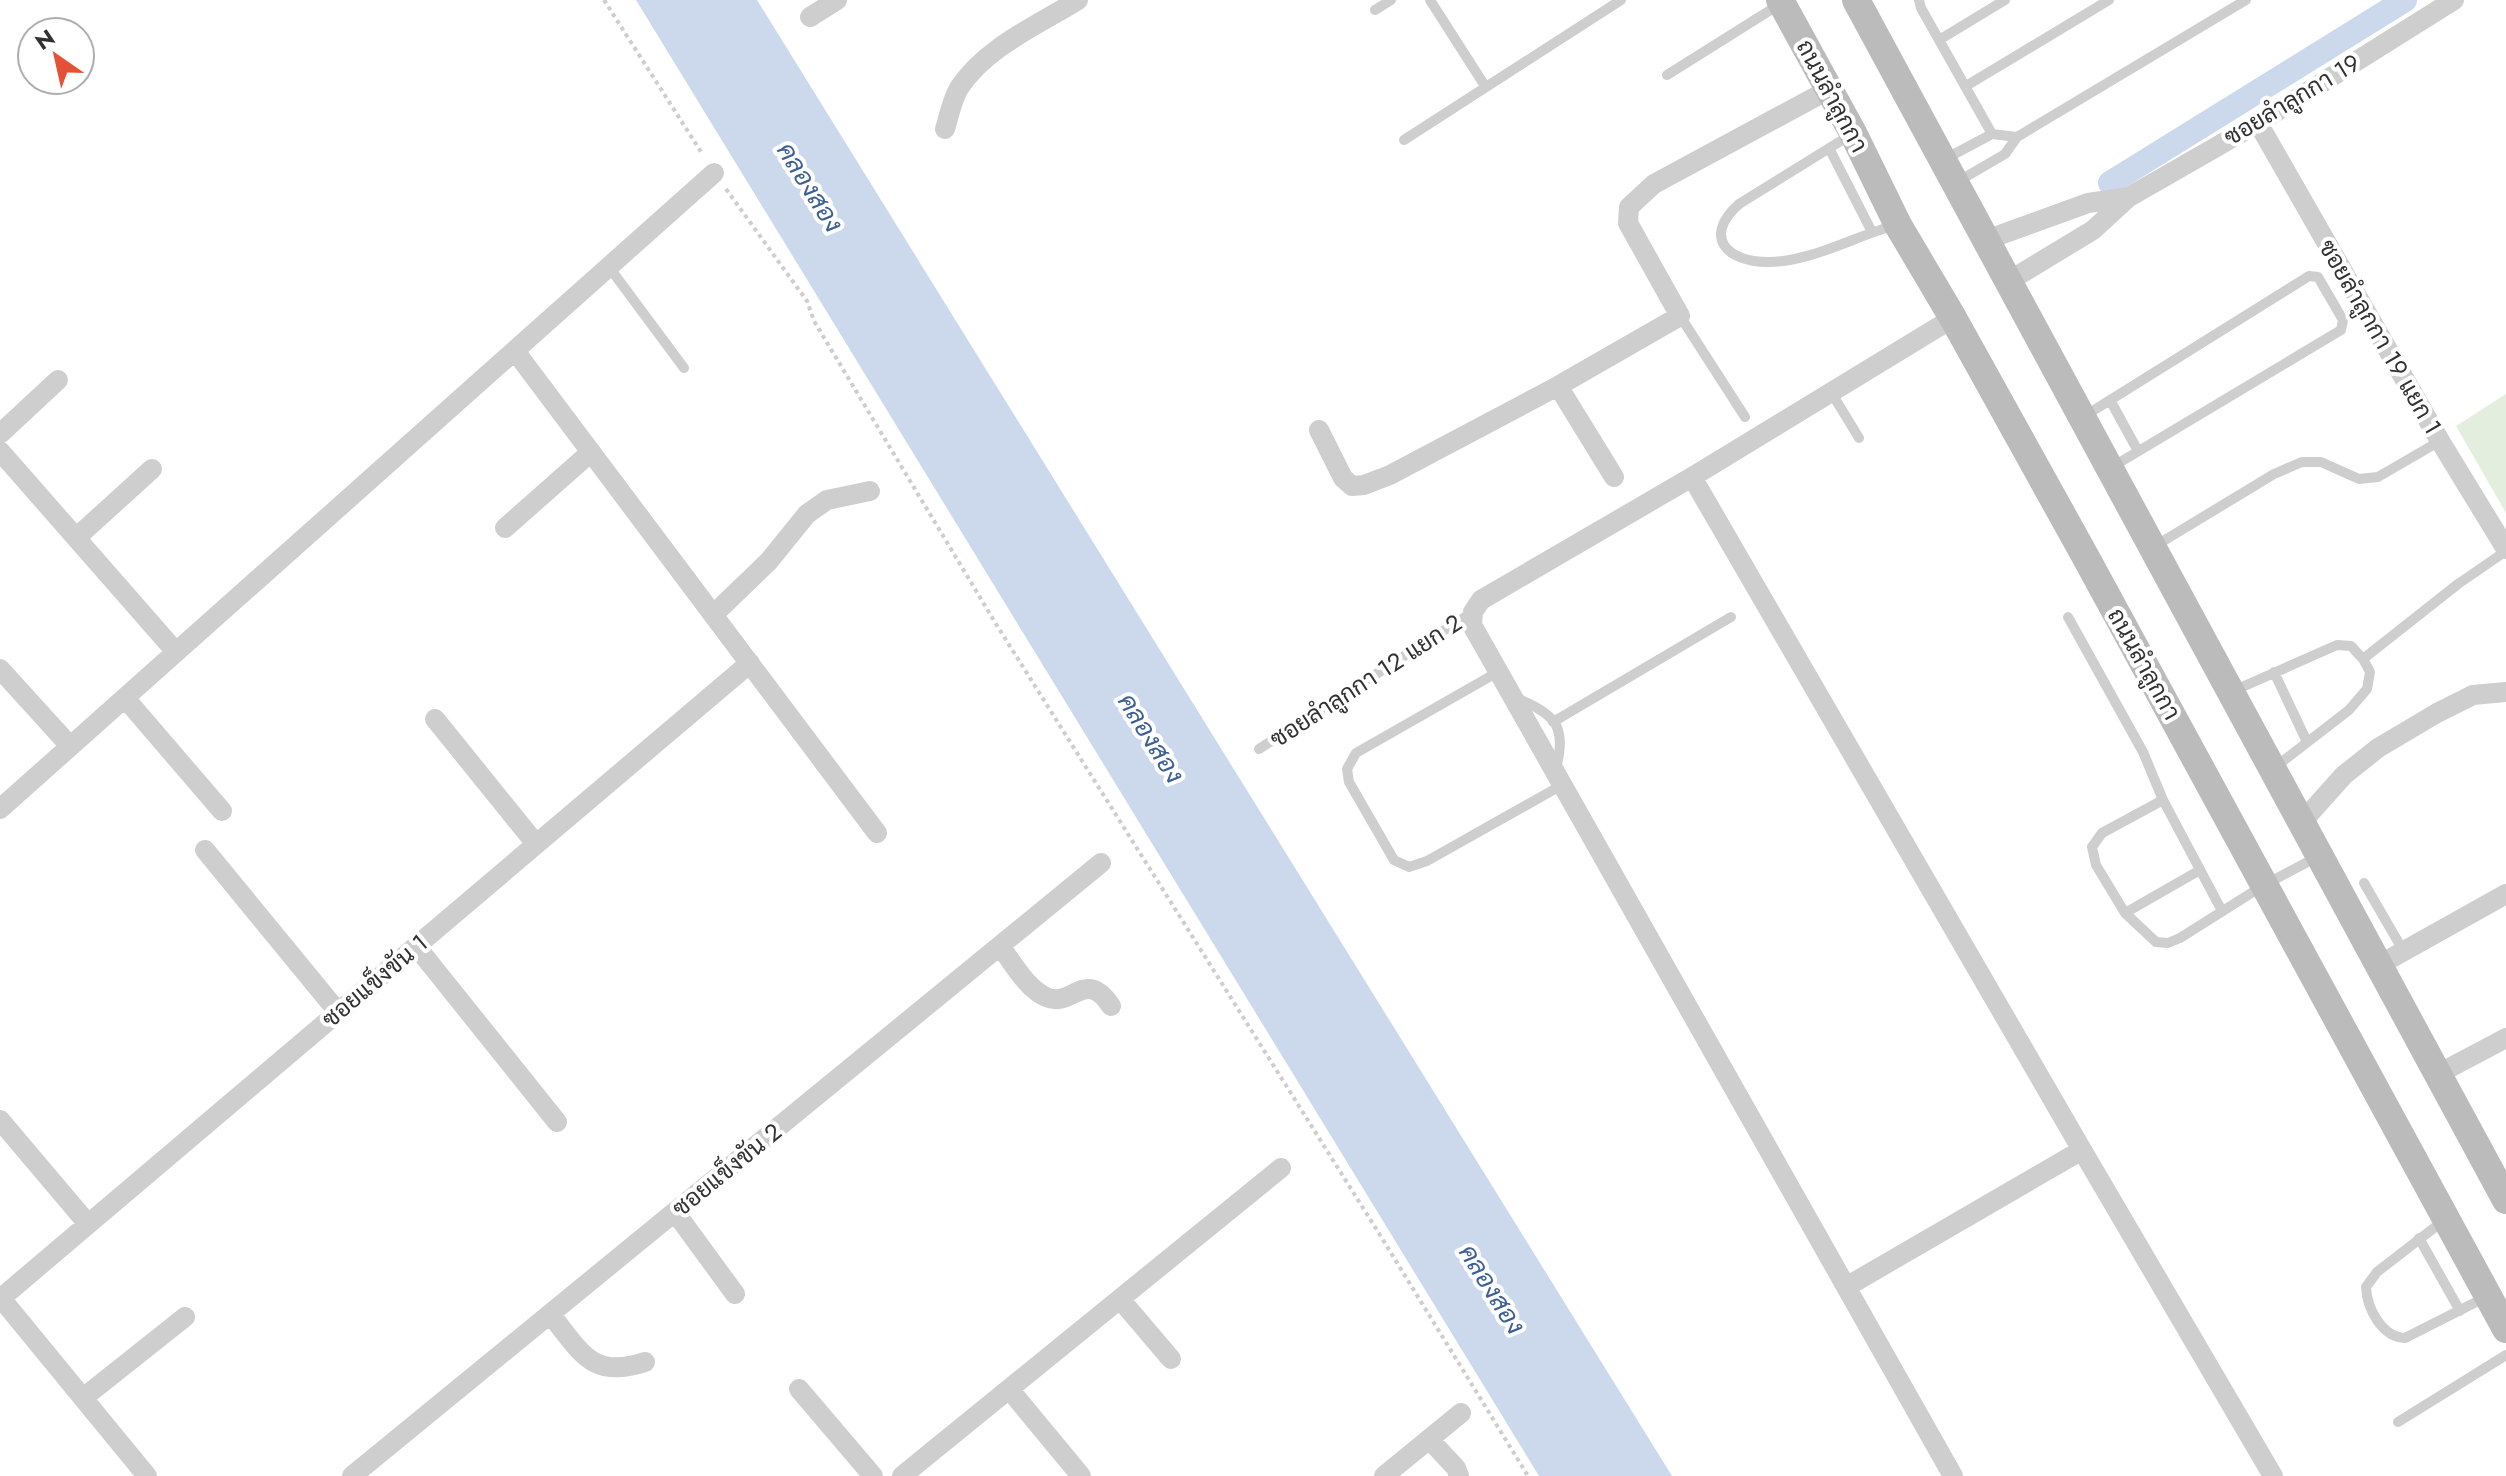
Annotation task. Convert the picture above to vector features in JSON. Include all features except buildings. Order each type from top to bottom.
[{"type":"main road","points":[[1856,0],[2301,823],[2320,856],[2392,958],[2438,1074],[2503,1187]]},
{"type":"main road","name":"ถนนลำลูกกา","points":[[1780,1],[1828,90],[1841,140],[1885,228],[1953,318],[2506,1329]]},
{"type":"street","points":[[810,17],[837,0]]},
{"type":"street","points":[[945,129],[957,91],[973,71],[997,50],[1078,0]]},
{"type":"street","name":"ซอยลำลูกกา 19","points":[[2129,197],[2258,123],[2454,0]]},
{"type":"street","points":[[1319,430],[1343,478],[1352,486],[1364,485],[1390,475],[1558,386],[1680,316],[1628,223],[1629,207],[1654,184],[1828,90]]},
{"type":"street","name":"ซอยลำลูกกา 19 แยก 1","points":[[2258,123],[2506,550]]},
{"type":"street","points":[[0,809],[714,173]]},
{"type":"street","points":[[1986,240],[2088,203],[2129,197]]},
{"type":"street","points":[[2009,281],[2093,230],[2129,197]]},
{"type":"street","points":[[1953,318],[1692,477],[1481,600],[1473,612],[1472,625],[1953,1476]]},
{"type":"street","points":[[515,351],[877,833]]},
{"type":"street","points":[[0,434],[58,380]]},
{"type":"street","points":[[1558,386],[1614,477]]},
{"type":"street","points":[[0,451],[176,652]]},
{"type":"street","points":[[505,528],[591,452]]},
{"type":"street","points":[[77,537],[152,469]]},
{"type":"street","points":[[1692,477],[2273,1476]]},
{"type":"street","points":[[713,615],[769,561],[807,514],[827,500],[870,491]]},
{"type":"street","name":"ซอยแข็งขัน 1","points":[[0,1298],[750,663]]},
{"type":"street","points":[[0,669],[70,746]]},
{"type":"street","points":[[2301,823],[2344,775],[2378,748],[2473,695],[2506,692]]},
{"type":"street","points":[[125,698],[222,811]]},
{"type":"street","points":[[435,719],[536,844]]},
{"type":"street","points":[[205,850],[338,1012]]},
{"type":"street","name":"ซอยแข็งขัน 2","points":[[352,1476],[1101,863]]},
{"type":"street","points":[[2392,958],[2506,894]]},
{"type":"street","points":[[416,946],[557,1122]]},
{"type":"street","points":[[1000,946],[1031,987],[1047,998],[1059,1000],[1086,988],[1105,997],[1111,1006]]},
{"type":"street","points":[[2438,1074],[2506,1038]]},
{"type":"street","points":[[0,1120],[88,1224]]},
{"type":"street","points":[[1846,1287],[2082,1150]]},
{"type":"street","points":[[902,1476],[1281,1168]]},
{"type":"street","points":[[675,1212],[735,1294]]},
{"type":"street","points":[[0,1298],[147,1476]]},
{"type":"street","points":[[1120,1299],[1171,1359]]},
{"type":"street","points":[[550,1314],[587,1359],[606,1368],[624,1369],[645,1362]]},
{"type":"street","points":[[83,1398],[185,1317]]},
{"type":"street","points":[[799,1389],[873,1476]]},
{"type":"street","points":[[1009,1389],[1081,1476]]},
{"type":"street","points":[[1384,1476],[1461,1413]]},
{"type":"street","points":[[1429,1439],[1456,1468],[1459,1476]]},
{"type":"lane","points":[[1375,10],[1391,0]]},
{"type":"lane","points":[[1430,0],[1485,86]]},
{"type":"lane","points":[[1404,140],[1621,0]]},
{"type":"lane","points":[[1919,0],[1992,134]]},
{"type":"lane","points":[[1939,40],[2005,0]]},
{"type":"lane","points":[[1966,86],[2109,0]]},
{"type":"lane","points":[[1949,172],[2005,154],[2017,137],[2246,0]]},
{"type":"lane","points":[[1667,75],[1780,1]]},
{"type":"lane","points":[[1949,172],[1992,134],[2017,137]]},
{"type":"lane","points":[[1841,140],[1739,204],[1726,216],[1720,230],[1724,243],[1732,255],[1740,259],[1770,262],[1800,258],[1885,228]]},
{"type":"lane","points":[[609,267],[684,368]]},
{"type":"lane","points":[[2082,417],[2309,276],[2318,277],[2343,320],[2341,330],[2110,468]]},
{"type":"lane","points":[[1680,316],[1745,417]]},
{"type":"lane","points":[[1831,392],[1859,438]]},
{"type":"lane","points":[[2110,400],[2138,451]]},
{"type":"lane","points":[[2153,547],[2274,474],[2302,462],[2321,462],[2359,479],[2378,477],[2440,441]]},
{"type":"lane","points":[[2363,659],[2506,550]]},
{"type":"lane","name":"ซอยลําลูกกา 12 แยก 2","points":[[1259,749],[1473,612]]},
{"type":"lane","points":[[1553,722],[1731,617]]},
{"type":"lane","points":[[2068,617],[2143,752],[2163,800],[2222,911]]},
{"type":"lane","points":[[2231,692],[2337,645],[2351,646],[2363,659],[2370,672],[2367,689],[2349,710],[2273,768]]},
{"type":"lane","points":[[1498,672],[1356,753],[1347,769],[1349,782],[1394,860],[1409,867],[1427,861],[1558,779],[1562,746],[1553,722],[1543,709],[1513,697]]},
{"type":"lane","points":[[2274,672],[2307,742]]},
{"type":"lane","points":[[2163,800],[2102,833],[2092,847],[2096,865],[2125,913],[2156,942],[2168,943],[2264,885],[2320,856]]},
{"type":"lane","points":[[2125,913],[2200,870]]},
{"type":"lane","points":[[2364,883],[2392,958]]},
{"type":"lane","points":[[2445,1219],[2377,1272],[2366,1287],[2367,1298],[2383,1329],[2395,1338],[2405,1338],[2488,1296]]},
{"type":"lane","points":[[2419,1238],[2460,1311]]},
{"type":"lane","points":[[2398,1422],[2506,1355]]},
{"type":"path","points":[[604,0],[714,173],[807,301],[814,321],[996,624],[1372,1221],[1528,1476]]},
{"type":"green space","points":[[2506,394],[2506,513],[2456,426]]},
{"type":"water","name":"คลองสอง","points":[[636,0],[757,0],[1672,1476],[1539,1476]]},
{"type":"waterway","points":[[2110,183],[2405,0]]}]
